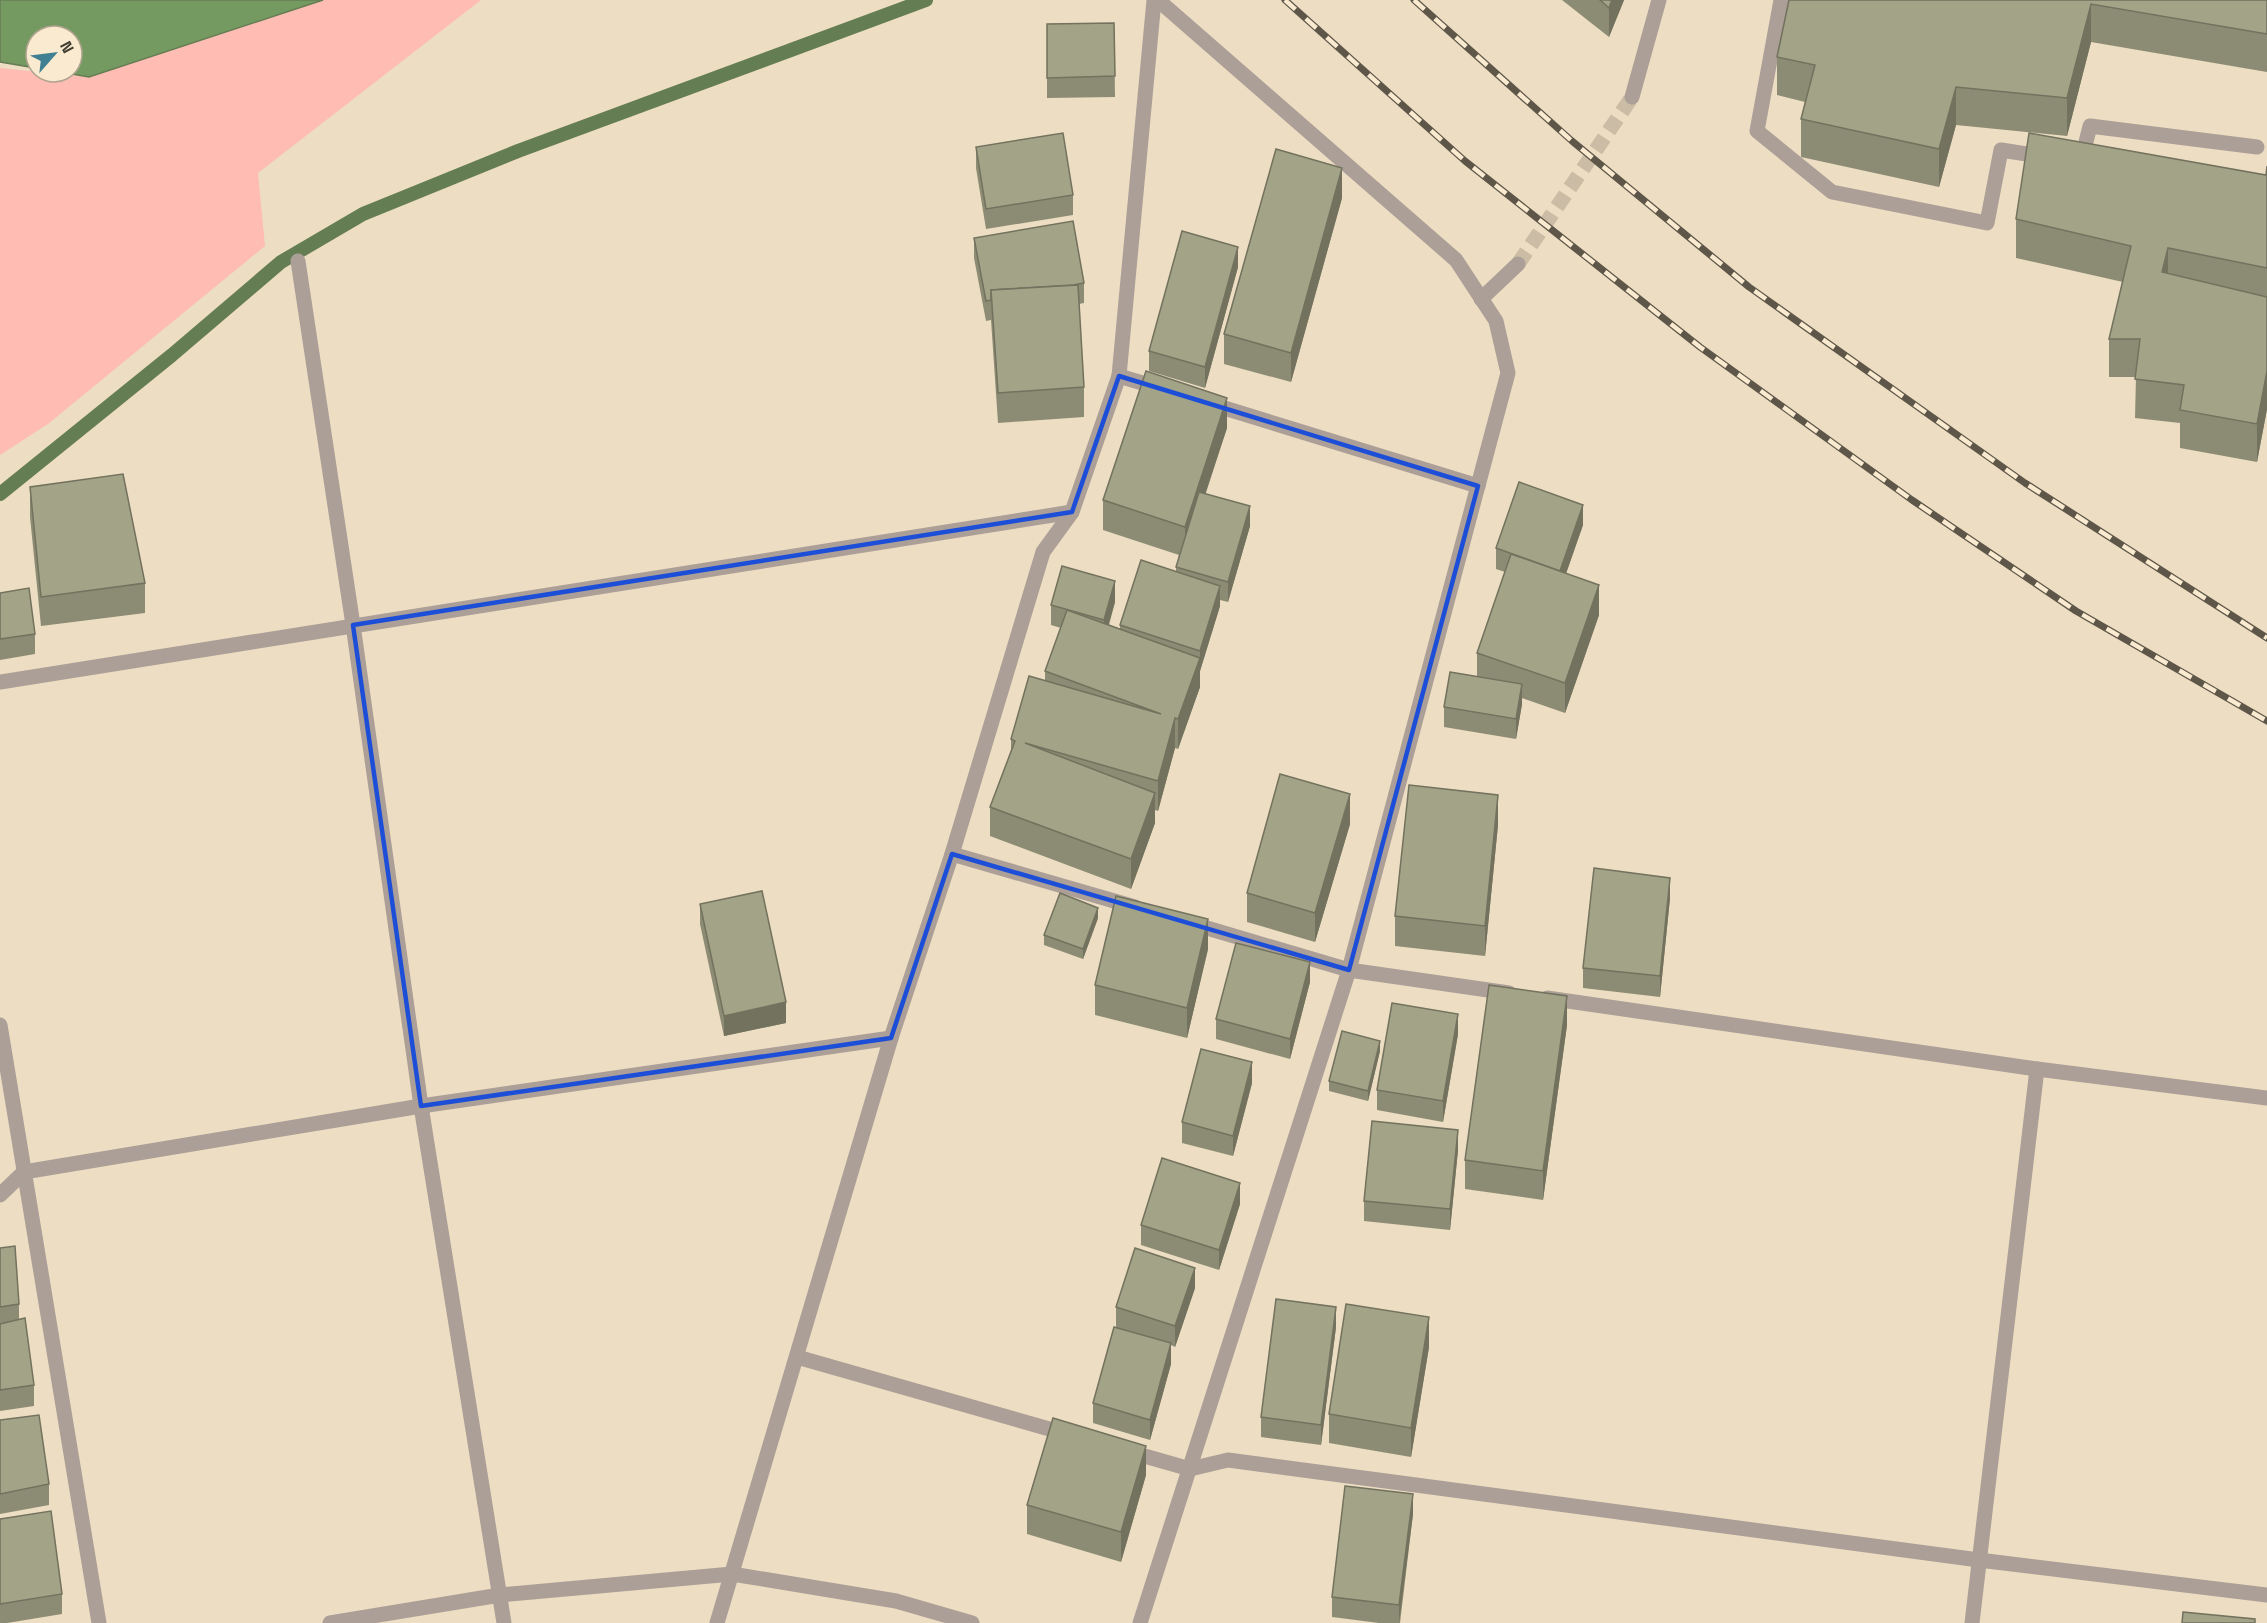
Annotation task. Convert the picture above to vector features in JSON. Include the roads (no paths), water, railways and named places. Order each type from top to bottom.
[{"type":"street","points":[[1140,1623],[1349,970],[1508,373],[1496,321],[1456,260],[1156,0]]},
{"type":"street","points":[[717,1623],[891,1038],[952,854],[1043,552],[1072,512],[1119,376],[1156,0]]},
{"type":"street","points":[[1632,97],[1659,0]]},
{"type":"street","points":[[1781,0],[1757,131],[1832,192],[1987,223],[2001,150],[2081,162],[2090,126],[2256,147]]},
{"type":"street","points":[[298,261],[353,625],[421,1106],[504,1623]]},
{"type":"street","points":[[1482,299],[1518,264]]},
{"type":"street","points":[[1119,376],[1175,393]]},
{"type":"street","points":[[1197,400],[1478,486]]},
{"type":"street","points":[[0,682],[1072,512]]},
{"type":"street","points":[[952,854],[1145,910]]},
{"type":"street","points":[[1179,920],[1349,970],[2037,1069],[2267,1098]]},
{"type":"street","points":[[0,1025],[99,1623]]},
{"type":"street","points":[[0,1196],[24,1172],[421,1106],[891,1038]]},
{"type":"street","points":[[1972,1623],[2037,1069]]},
{"type":"street","points":[[797,1357],[1078,1437]]},
{"type":"street","points":[[1112,1446],[1190,1469],[1228,1460],[1979,1560],[2267,1595]]},
{"type":"street","points":[[330,1623],[500,1595],[732,1574],[896,1601],[972,1623]]},
{"type":"waterway","points":[[0,494],[172,355],[281,262],[363,214],[518,151],[926,0]]},
{"type":"tunnel","points":[[1518,264],[1632,97]]},
{"type":"railway","points":[[1285,0],[1465,161],[1700,347],[1912,500],[2076,611],[2267,721]]},
{"type":"railway","points":[[1414,0],[1572,141],[1749,287],[2025,483],[2267,638]]}]
